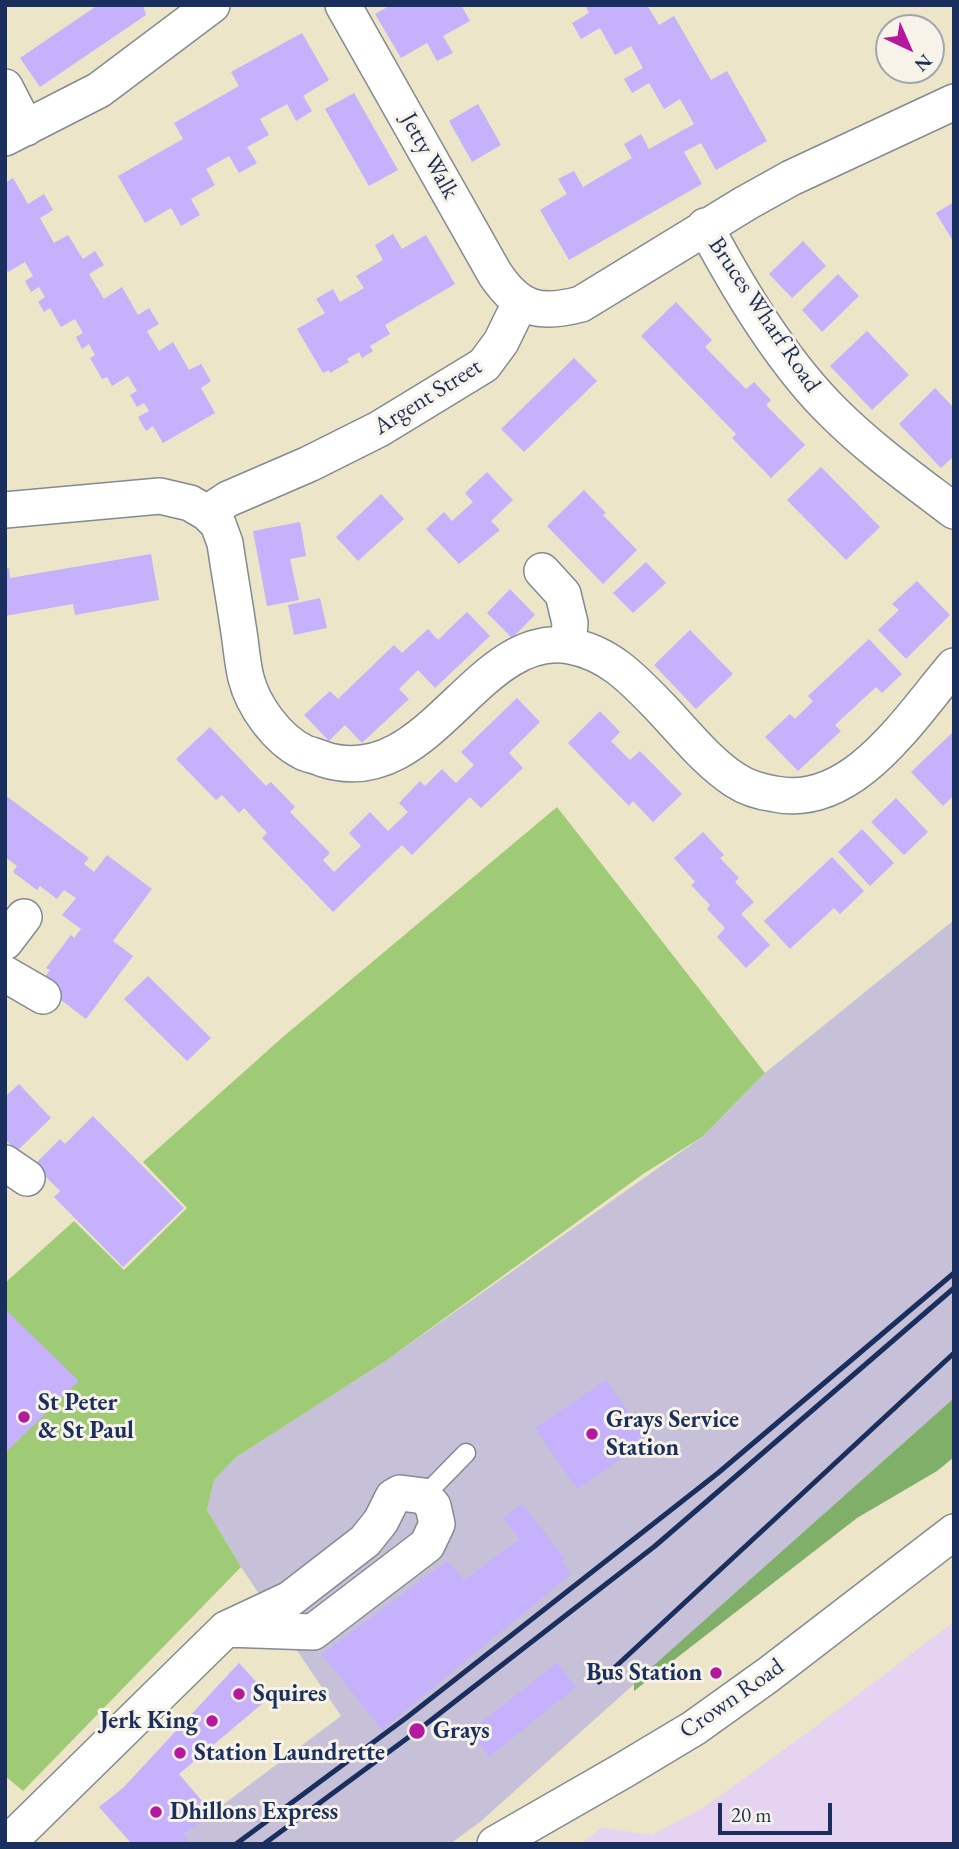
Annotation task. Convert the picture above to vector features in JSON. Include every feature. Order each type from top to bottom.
[{"type":"street","points":[[5,87],[16,133],[99,90],[212,5]]},
{"type":"street","name":"Jetty Walk","points":[[343,5],[495,274],[507,292],[520,303]]},
{"type":"street","points":[[520,303],[538,309],[558,310],[581,304],[705,226],[791,178],[954,102]]},
{"type":"street","name":"Bruces Wharf Road","points":[[705,226],[764,324],[802,379],[876,452],[954,511]]},
{"type":"street","name":"Argent Street","points":[[207,513],[228,499],[309,464],[379,429],[484,365],[501,342],[520,303]]},
{"type":"street","points":[[5,510],[160,496],[190,503],[207,513],[218,524],[225,543],[246,680],[258,706],[276,730],[302,751],[331,761],[359,763],[390,755],[416,740],[504,662],[537,647],[568,645],[604,656],[629,675],[717,766],[737,782],[758,791],[783,796],[808,795],[832,788],[854,776],[880,753],[954,666]]},
{"type":"street","points":[[542,571],[563,594],[570,623],[568,645]]},
{"type":"street","points":[[5,974],[43,996]]},
{"type":"street","points":[[17,1832],[226,1629],[290,1599],[365,1541],[381,1521],[393,1497],[400,1493],[424,1496],[433,1506],[437,1524],[427,1545],[313,1632],[226,1629]]},
{"type":"street","name":"Crown Road","points":[[495,1844],[694,1728],[768,1675],[954,1532]]},
{"type":"lane","points":[[424,1496],[466,1452]]},
{"type":"shaded area","points":[[954,920],[954,1398],[480,1822],[450,1844],[188,1844],[184,1834],[341,1716],[241,1567],[207,1510],[214,1479],[235,1458],[387,1360],[702,1137],[765,1073]]},
{"type":"shaded area","points":[[954,1622],[954,1844],[581,1844],[602,1828],[652,1835],[703,1808]]},
{"type":"green space","points":[[557,807],[765,1073],[702,1137],[643,1174],[387,1360],[235,1458],[214,1480],[207,1510],[241,1567],[23,1791],[5,1776],[5,1283],[74,1221],[124,1270],[187,1208],[143,1162],[284,1036]]},
{"type":"green space","points":[[954,1398],[954,1457],[937,1471],[857,1518],[634,1691],[634,1683]]},
{"type":"building","points":[[98,5],[143,5],[146,15],[40,87],[20,58]]},
{"type":"building","points":[[391,5],[461,5],[470,21],[443,36],[453,53],[437,61],[427,43],[401,58],[375,14]]},
{"type":"building","points":[[585,5],[647,5],[659,25],[674,16],[711,80],[727,71],[767,141],[716,170],[701,143],[684,152],[702,184],[569,260],[540,210],[567,194],[558,179],[574,171],[583,187],[632,158],[624,144],[641,134],[649,149],[694,124],[680,99],[664,109],[649,83],[632,93],[624,79],[643,68],[631,46],[615,55],[600,28],[581,39],[572,23],[589,13]]},
{"type":"building","points":[[302,33],[329,80],[303,96],[312,111],[296,121],[287,104],[260,119],[269,135],[247,147],[257,163],[239,173],[229,156],[206,169],[215,185],[191,199],[200,215],[181,226],[171,208],[145,223],[118,176],[183,139],[174,123],[239,86],[231,72]]},
{"type":"building","points":[[354,93],[398,170],[369,186],[325,109]]},
{"type":"building","points":[[478,104],[501,145],[472,162],[449,121]]},
{"type":"building","points":[[13,178],[28,204],[44,194],[53,210],[40,218],[54,243],[68,235],[83,259],[95,251],[104,265],[89,274],[104,299],[122,287],[138,315],[149,308],[159,324],[147,331],[159,351],[173,342],[189,370],[201,364],[211,381],[201,388],[215,413],[163,443],[153,426],[146,431],[138,417],[149,411],[144,403],[137,407],[130,395],[137,391],[128,376],[112,386],[107,377],[102,379],[90,358],[95,355],[89,344],[82,349],[76,337],[83,333],[75,319],[61,327],[50,308],[44,312],[38,302],[45,297],[39,287],[31,292],[25,281],[33,276],[25,262],[8,272],[5,268],[5,183]]},
{"type":"building","points":[[954,202],[954,243],[936,213]]},
{"type":"building","points":[[393,234],[402,249],[426,235],[455,284],[385,325],[390,334],[370,346],[373,351],[362,358],[359,352],[347,359],[349,362],[330,373],[329,370],[323,373],[297,329],[325,313],[316,299],[333,289],[340,302],[364,288],[356,276],[383,260],[375,245]]},
{"type":"building","points":[[803,241],[826,266],[792,298],[769,274]]},
{"type":"building","points":[[838,274],[859,296],[822,332],[802,310]]},
{"type":"building","points":[[676,302],[712,340],[705,347],[746,389],[754,382],[771,400],[766,405],[805,445],[771,478],[732,438],[736,434],[641,336]]},
{"type":"building","points":[[867,331],[909,375],[872,410],[830,366]]},
{"type":"building","points":[[574,358],[597,381],[524,452],[501,429]]},
{"type":"building","points":[[935,388],[954,408],[954,456],[941,468],[899,424]]},
{"type":"building","points":[[821,467],[880,527],[846,560],[787,500]]},
{"type":"building","points":[[487,472],[513,500],[491,521],[500,530],[459,564],[426,529],[444,512],[452,521],[473,502],[465,493]]},
{"type":"building","points":[[584,490],[606,513],[603,515],[637,550],[603,584],[547,526]]},
{"type":"building","points":[[381,494],[404,519],[358,561],[336,537]]},
{"type":"building","points":[[300,522],[306,556],[290,559],[299,600],[267,606],[253,531]]},
{"type":"building","points":[[151,554],[159,600],[75,615],[73,604],[5,616],[5,569],[9,568],[10,578]]},
{"type":"building","points":[[646,562],[666,583],[633,613],[613,593]]},
{"type":"building","points":[[917,581],[950,615],[906,659],[878,630],[899,610],[892,604]]},
{"type":"building","points":[[510,589],[535,615],[512,638],[487,613]]},
{"type":"building","points":[[320,598],[327,628],[294,635],[288,605]]},
{"type":"building","points":[[467,612],[490,636],[435,688],[418,670],[399,689],[409,699],[362,743],[345,725],[329,741],[304,715],[330,691],[338,699],[394,645],[402,653],[428,629],[438,640]]},
{"type":"building","points":[[690,630],[733,674],[696,709],[654,665]]},
{"type":"building","points":[[869,639],[902,674],[882,693],[876,687],[835,725],[841,731],[798,771],[765,737],[790,714],[795,719],[813,701],[808,696]]},
{"type":"building","points":[[517,698],[540,722],[509,753],[523,768],[481,808],[470,797],[412,855],[402,845],[333,912],[262,838],[267,833],[244,808],[239,813],[222,795],[216,800],[176,759],[210,727],[266,786],[271,782],[295,807],[290,812],[330,853],[323,860],[334,872],[361,846],[349,833],[370,812],[388,831],[408,812],[399,803],[420,781],[425,786],[442,769],[456,783],[474,765],[461,752]]},
{"type":"building","points":[[600,711],[620,732],[611,741],[630,760],[640,751],[682,794],[653,822],[633,801],[629,806],[568,743]]},
{"type":"building","points":[[954,731],[954,795],[943,806],[911,772]]},
{"type":"building","points":[[5,795],[89,858],[84,864],[94,872],[107,855],[152,889],[113,941],[133,956],[86,1019],[40,984],[50,970],[46,968],[71,935],[74,938],[81,929],[62,915],[76,898],[64,890],[57,899],[40,886],[37,890],[13,872],[17,866],[5,857]]},
{"type":"building","points":[[896,798],[928,832],[904,855],[871,822]]},
{"type":"building","points":[[862,829],[894,863],[870,886],[838,852]]},
{"type":"building","points":[[703,832],[724,855],[720,858],[739,878],[735,882],[754,902],[741,914],[770,945],[746,968],[717,937],[725,928],[707,909],[710,905],[691,885],[695,882],[674,858]]},
{"type":"building","points":[[832,857],[864,891],[840,914],[834,908],[790,949],[764,921]]},
{"type":"building","points":[[148,976],[211,1038],[187,1061],[124,999]]},
{"type":"building","points":[[19,1084],[51,1118],[17,1151],[5,1139],[5,1097]]},
{"type":"building","points":[[93,1116],[184,1208],[123,1267],[54,1197],[60,1191],[34,1165],[60,1139],[65,1144]]},
{"type":"building","name":"St Peter & St Paul","points":[[5,1309],[79,1381],[5,1453]]},
{"type":"building","name":"Grays Service Station","points":[[606,1380],[648,1440],[577,1489],[535,1428]]},
{"type":"building","name":"Grays","points":[[522,1504],[565,1559],[562,1561],[571,1574],[382,1730],[322,1654],[447,1561],[464,1580],[520,1539],[503,1518]]},
{"type":"building","points":[[239,1663],[270,1697],[179,1774],[213,1814],[184,1834],[188,1844],[132,1844],[99,1807],[123,1788]]},
{"type":"building","name":"Grays","points":[[557,1663],[576,1687],[489,1757],[470,1731]]},
{"type":"railway","points":[[236,1844],[406,1718],[718,1473],[954,1273]]},
{"type":"railway","points":[[264,1844],[417,1731],[655,1546],[954,1288]]},
{"type":"railway","points":[[599,1682],[954,1353]]},
{"type":"place","name":"St Peter & St Paul","points":[[24,1417]]},
{"type":"place","name":"Grays Service Station","points":[[592,1434]]},
{"type":"place","name":"Bus Station","points":[[716,1673]]},
{"type":"place","name":"Squires","points":[[239,1694]]},
{"type":"place","name":"Jerk King","points":[[212,1721]]},
{"type":"place","name":"Grays","points":[[417,1731]]},
{"type":"place","name":"Station Laundrette","points":[[180,1753]]},
{"type":"place","name":"Dhillons Express","points":[[156,1812]]}]
